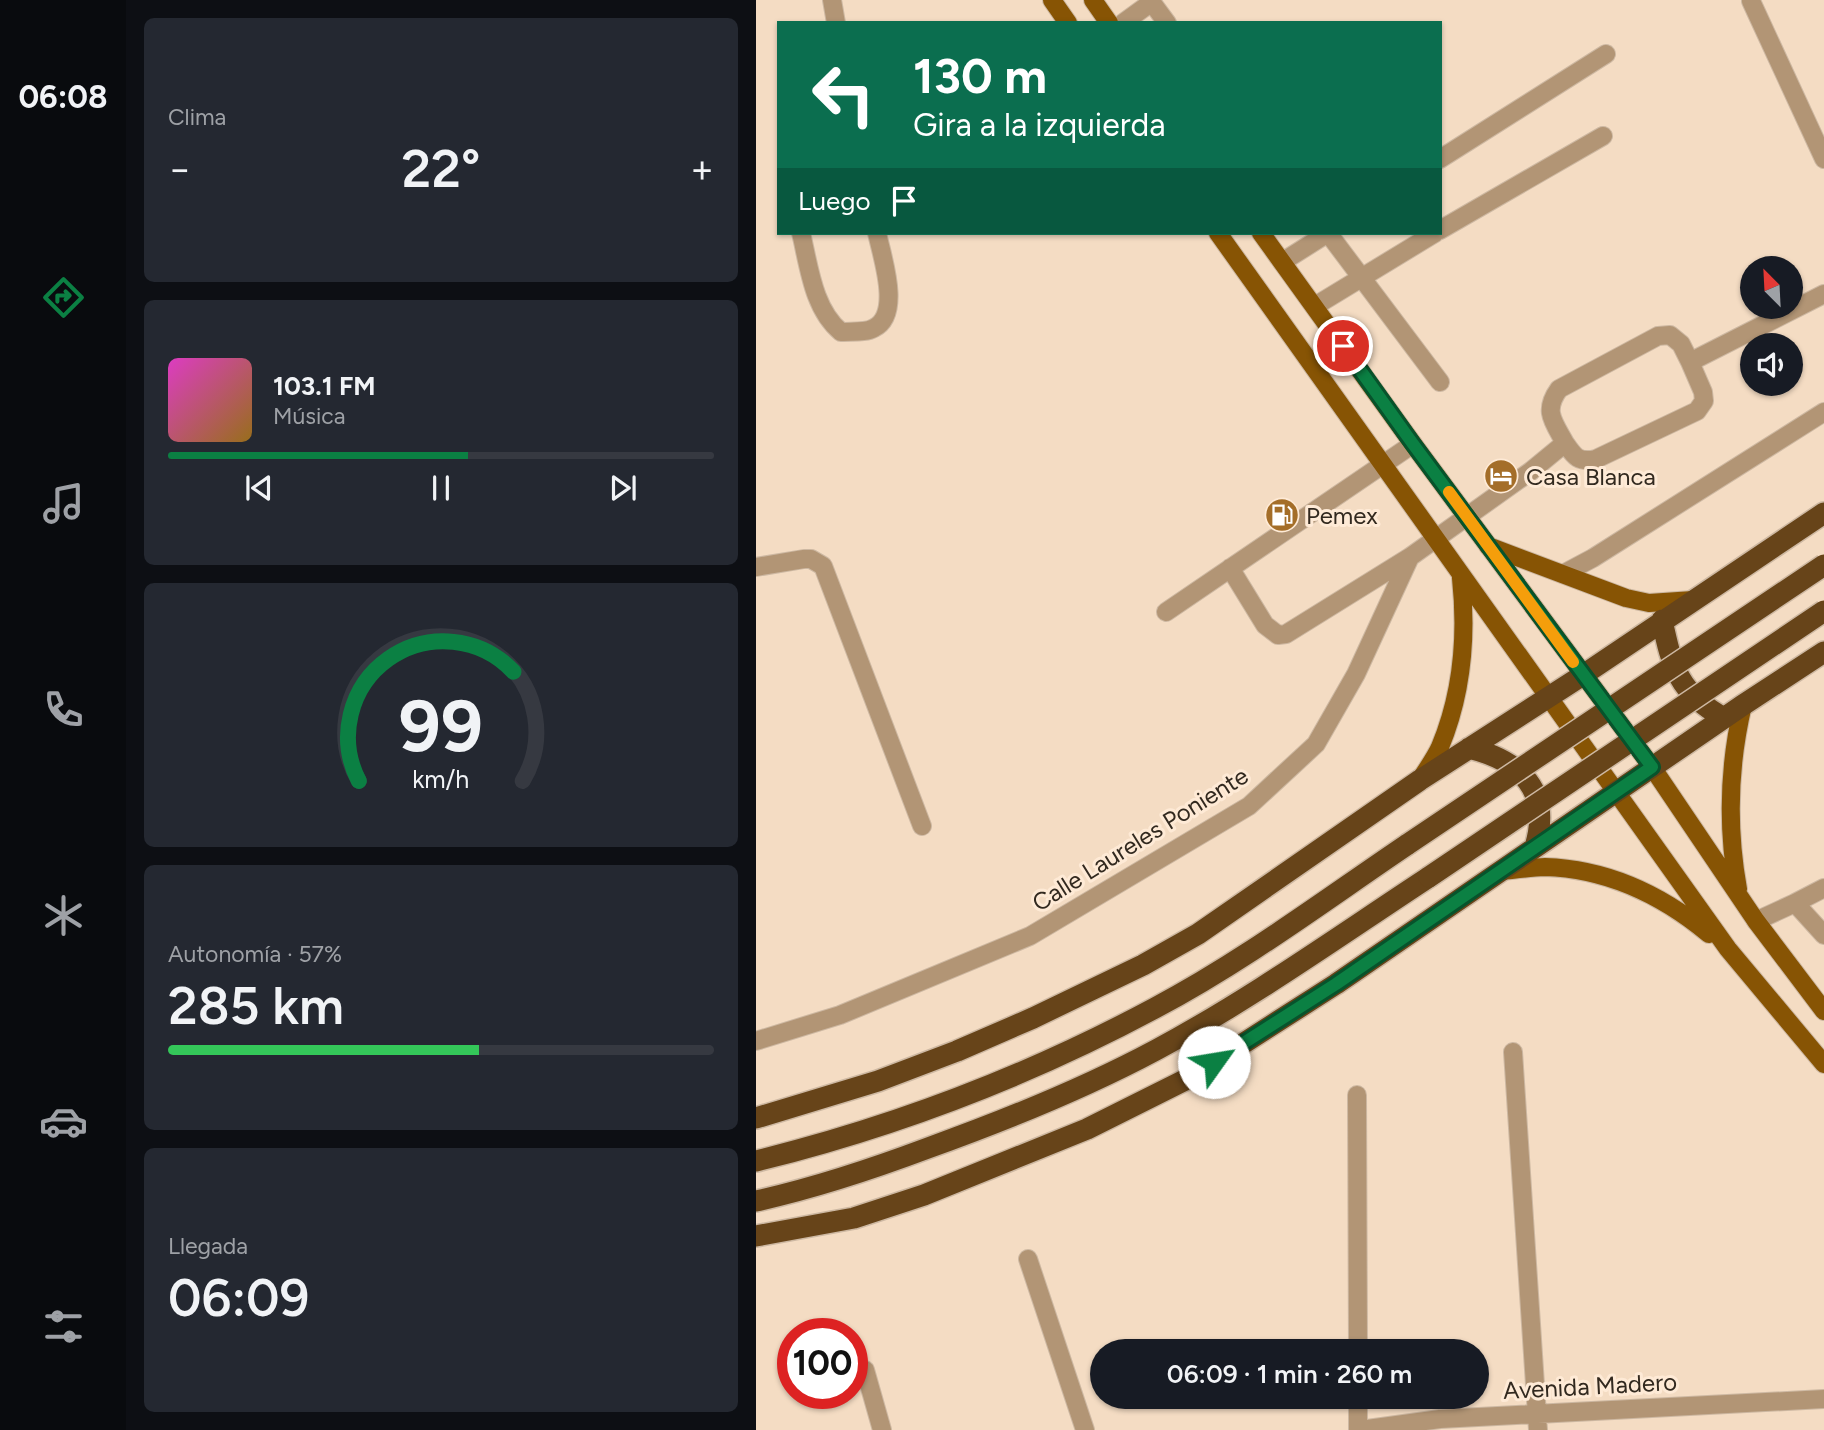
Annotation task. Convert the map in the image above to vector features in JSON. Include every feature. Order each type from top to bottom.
[{"type":"highway","points":[[756,1118],[877,1081],[957,1051],[1143,965],[1198,934],[1420,780],[1583,675],[1824,513]]},
{"type":"highway","points":[[756,1161],[820,1145],[958,1096],[1052,1057],[1155,1008],[1218,972],[1824,565]]},
{"type":"highway","points":[[756,1201],[831,1181],[985,1128],[1070,1093],[1157,1049],[1241,1001],[1824,611]]},
{"type":"highway","points":[[1662,620],[1669,654],[1682,682],[1702,706],[1724,718]]},
{"type":"highway","points":[[756,1236],[866,1214],[948,1186],[1087,1129],[1191,1077],[1336,984],[1824,652]]},
{"type":"highway","points":[[1469,748],[1506,761],[1528,780],[1540,814],[1540,829],[1535,847]]},
{"type":"main road","points":[[1052,0],[1067,21]]},
{"type":"main road","points":[[1093,0],[1108,21]]},
{"type":"main road","points":[[1220,235],[1728,950],[1824,1064]]},
{"type":"main road","points":[[1262,235],[1466,517],[1652,767],[1756,921],[1824,1011]]},
{"type":"main road","points":[[1488,546],[1626,598],[1649,603],[1693,600]]},
{"type":"main road","points":[[1420,780],[1439,748],[1454,699],[1464,646],[1465,614],[1461,575]]},
{"type":"main road","points":[[1739,895],[1732,856],[1732,781],[1736,734],[1743,705]]},
{"type":"main road","points":[[1502,871],[1556,868],[1581,870],[1621,881],[1660,898],[1687,916],[1728,950]]},
{"type":"street","points":[[832,0],[836,21]]},
{"type":"street","points":[[1126,21],[1151,1],[1166,21]]},
{"type":"street","points":[[1751,1],[1824,159]]},
{"type":"street","points":[[1442,158],[1606,54]]},
{"type":"street","points":[[1442,229],[1604,136]]},
{"type":"street","points":[[802,235],[820,307],[828,322],[841,332],[874,329],[887,316],[890,299],[877,235]]},
{"type":"street","points":[[1282,262],[1325,235]]},
{"type":"street","points":[[1330,235],[1440,383]]},
{"type":"street","points":[[1315,306],[1432,235]]},
{"type":"street","points":[[1690,362],[1824,294]]},
{"type":"street","points":[[1670,335],[1681,344],[1703,392],[1704,401],[1697,411],[1595,459],[1586,461],[1575,458],[1565,443],[1551,418],[1550,401],[1559,389],[1658,336],[1670,335]]},
{"type":"street","points":[[1563,574],[1593,558],[1824,412]]},
{"type":"street","points":[[1230,568],[1265,625],[1278,635],[1286,634],[1410,557],[1531,471],[1565,443]]},
{"type":"street","points":[[1166,612],[1413,444]]},
{"type":"street","name":"Calle Laureles Poniente","points":[[756,1041],[840,1015],[1030,936],[1249,806],[1316,744],[1356,674],[1410,557]]},
{"type":"street","points":[[756,567],[804,559],[811,559],[823,566],[922,826]]},
{"type":"street","points":[[1756,921],[1824,888]]},
{"type":"street","points":[[1795,903],[1824,935]]},
{"type":"street","points":[[1513,1052],[1538,1422]]},
{"type":"street","points":[[1357,1095],[1358,1339]]},
{"type":"street","points":[[1028,1259],[1085,1430]]},
{"type":"street","points":[[868,1381],[882,1430]]},
{"type":"street","name":"Avenida Madero","points":[[1359,1430],[1440,1419],[1538,1422],[1824,1399]]},
{"type":"street","points":[[1358,1409],[1359,1430]]},
{"type":"slow traffic","points":[[1449,492],[1573,662]]},
{"type":"place","name":"Casa Blanca","points":[[1501,476]]},
{"type":"place","name":"Pemex","points":[[1282,515]]},
{"type":"route","points":[[1214,1062],[1336,984],[1652,767],[1343,346]]}]
